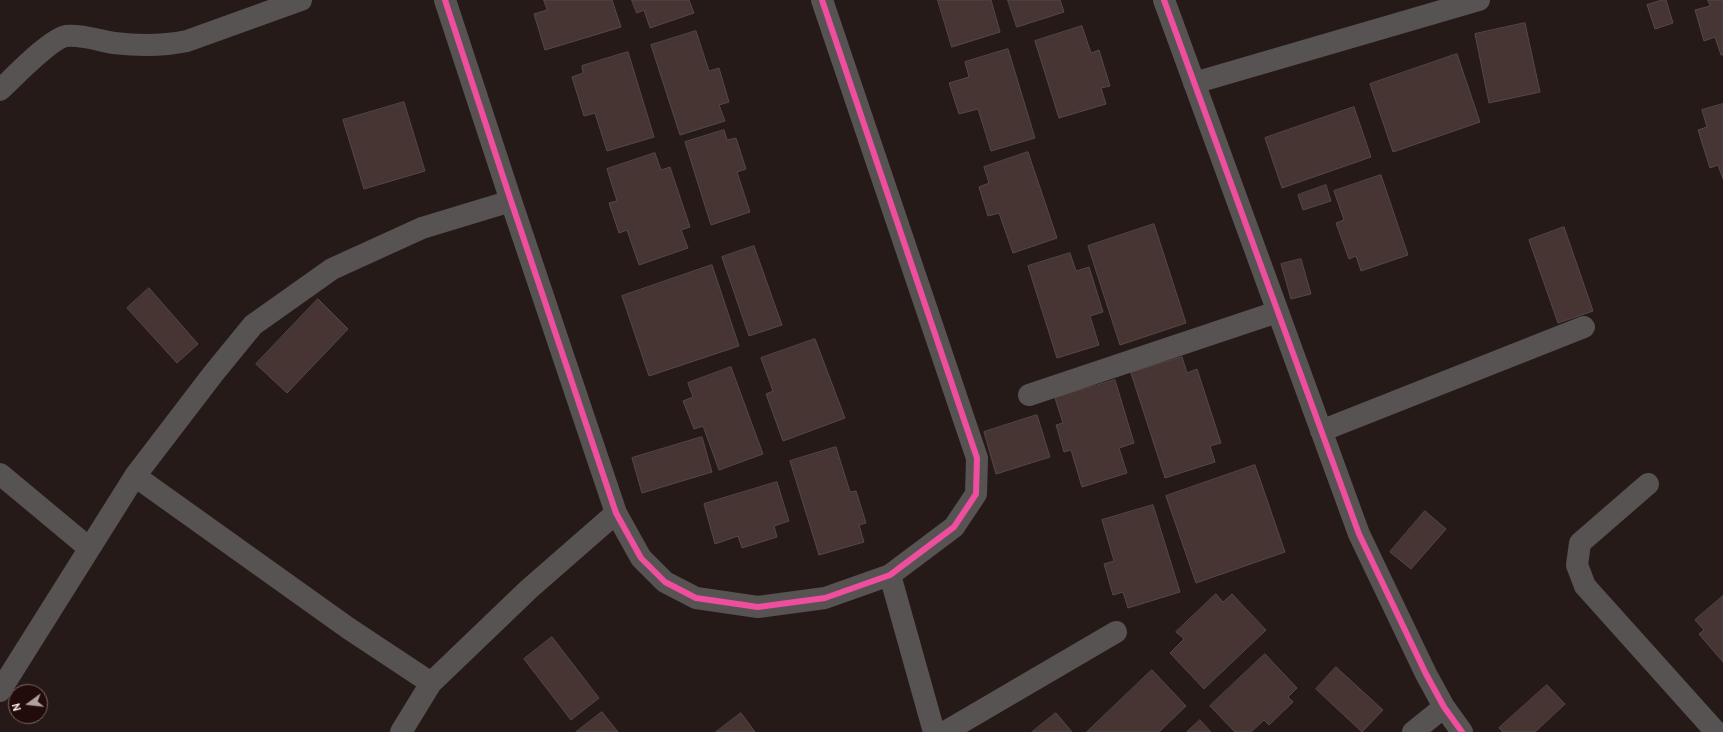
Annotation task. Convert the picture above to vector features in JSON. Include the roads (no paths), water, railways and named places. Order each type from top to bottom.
[{"type":"street","points":[[0,90],[46,48],[65,36],[89,37],[113,43],[145,46],[168,45],[187,42],[301,0]]},
{"type":"street","points":[[445,0],[510,201],[616,513],[641,558],[665,582],[696,598],[758,607],[825,598],[890,575],[954,527],[976,494],[977,458],[822,0]]},
{"type":"street","points":[[1164,0],[1359,534],[1426,674],[1444,707],[1462,732]]},
{"type":"street","points":[[1194,83],[1479,0]]},
{"type":"street","points":[[0,692],[135,476],[213,374],[253,325],[332,269],[422,228],[510,201]]},
{"type":"street","points":[[1030,394],[1277,312]]},
{"type":"street","points":[[1321,431],[1584,327]]},
{"type":"street","points":[[0,474],[89,548]]},
{"type":"street","points":[[135,476],[348,628],[431,683]]},
{"type":"street","points":[[1648,484],[1580,543],[1576,565],[1585,586],[1716,732]]},
{"type":"street","points":[[401,732],[431,683],[529,589],[616,513]]},
{"type":"street","points":[[890,575],[934,732]]},
{"type":"street","points":[[945,732],[1116,632]]},
{"type":"street","points":[[1413,732],[1444,707]]}]
